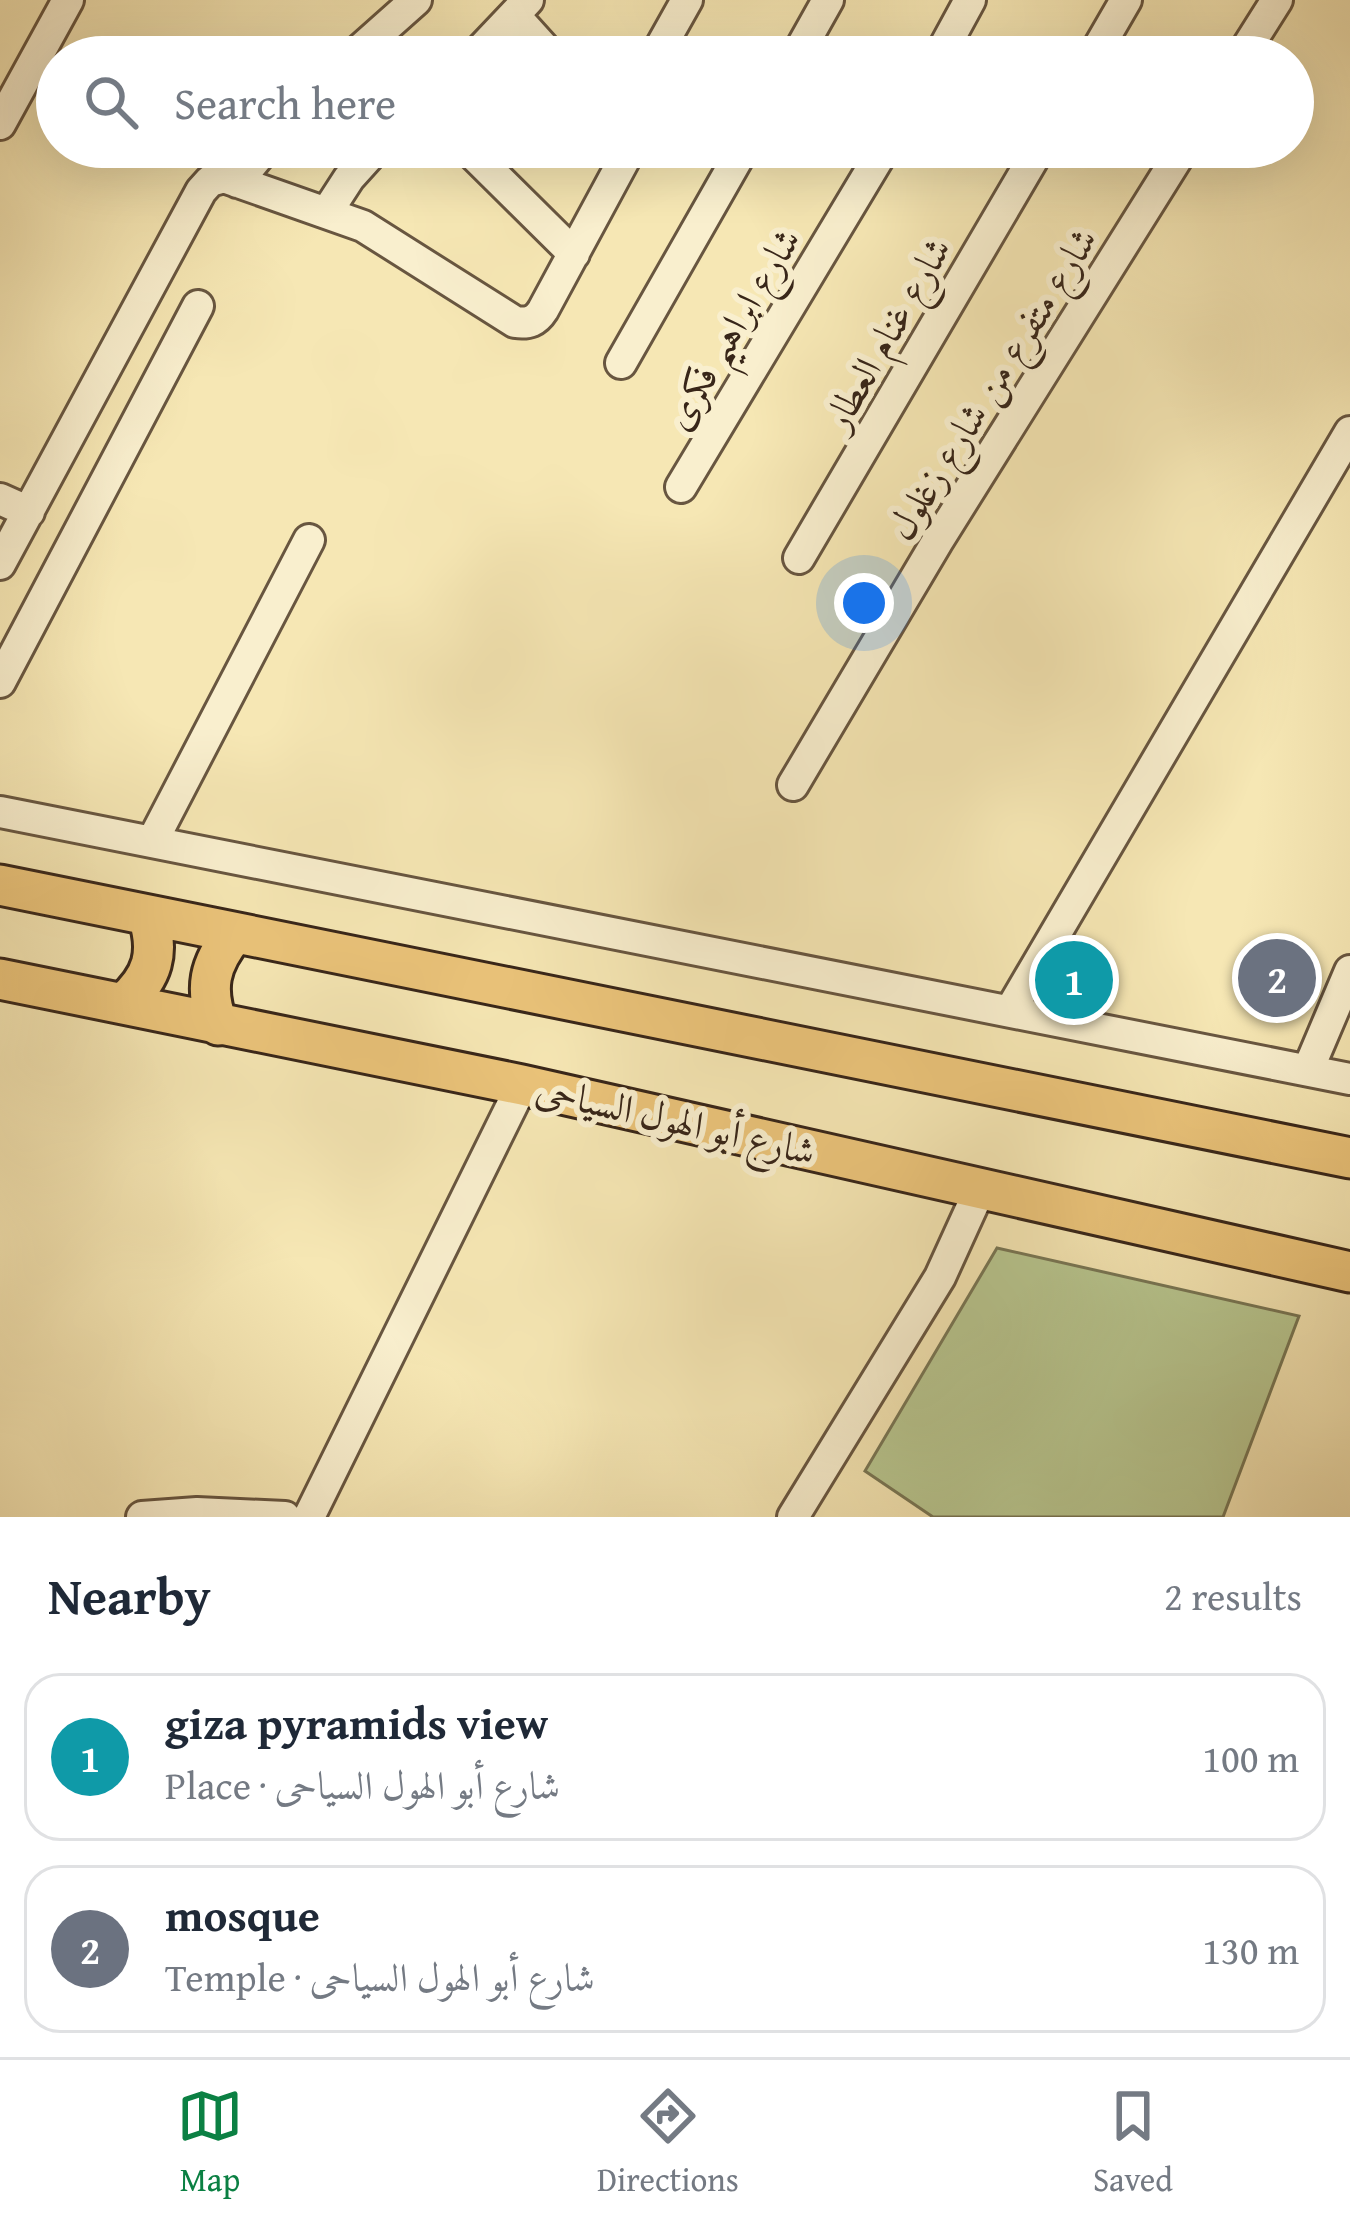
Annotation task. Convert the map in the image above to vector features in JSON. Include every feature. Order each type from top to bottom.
[{"type":"main road","points":[[0,885],[1350,1158]]},
{"type":"main road","points":[[124,1003],[142,986],[153,964],[155,939],[148,916]]},
{"type":"main road","points":[[218,1025],[209,1002],[209,977],[218,953],[234,934]]},
{"type":"main road","name":"شارع أبو الهول السياحى","points":[[0,979],[522,1085],[1350,1272]]},
{"type":"street","points":[[48,36],[68,0]]},
{"type":"street","points":[[376,36],[416,0]]},
{"type":"street","points":[[667,36],[687,0]]},
{"type":"street","points":[[807,36],[827,0]]},
{"type":"street","points":[[950,36],[970,0]]},
{"type":"street","points":[[1105,36],[1126,0]]},
{"type":"street","points":[[1254,36],[1276,0]]},
{"type":"street","points":[[494,36],[521,7],[539,36]]},
{"type":"street","points":[[0,124],[36,58]]},
{"type":"street","points":[[237,182],[249,168]]},
{"type":"street","points":[[327,212],[358,168]]},
{"type":"street","points":[[487,168],[574,254]]},
{"type":"street","points":[[0,563],[14,505],[210,181],[224,177],[363,226],[515,322],[526,324],[544,310],[620,168]]},
{"type":"street","points":[[621,363],[733,168]]},
{"type":"street","name":"شارع ابراهيم فكرى","points":[[681,487],[872,168]]},
{"type":"street","name":"شارع غنام العطار","points":[[799,558],[1028,168]]},
{"type":"street","name":"شارع متفرع من شارع زغلول","points":[[793,784],[937,542],[1171,168]]},
{"type":"street","points":[[0,682],[198,306]]},
{"type":"street","points":[[1010,1011],[1350,432]]},
{"type":"street","points":[[152,842],[309,540]]},
{"type":"street","points":[[0,812],[1350,1078]]},
{"type":"street","points":[[1308,1070],[1350,971]]},
{"type":"street","points":[[309,1517],[522,1085]]},
{"type":"street","points":[[793,1517],[940,1277],[981,1187]]},
{"type":"street","points":[[142,1517],[197,1513],[285,1517]]},
{"type":"green space","points":[[997,1248],[1299,1316],[1223,1517],[933,1517],[865,1471]]},
{"type":"place","name":"mosque","points":[[1277,978]]},
{"type":"place","name":"giza pyramids view","points":[[1074,980]]}]
